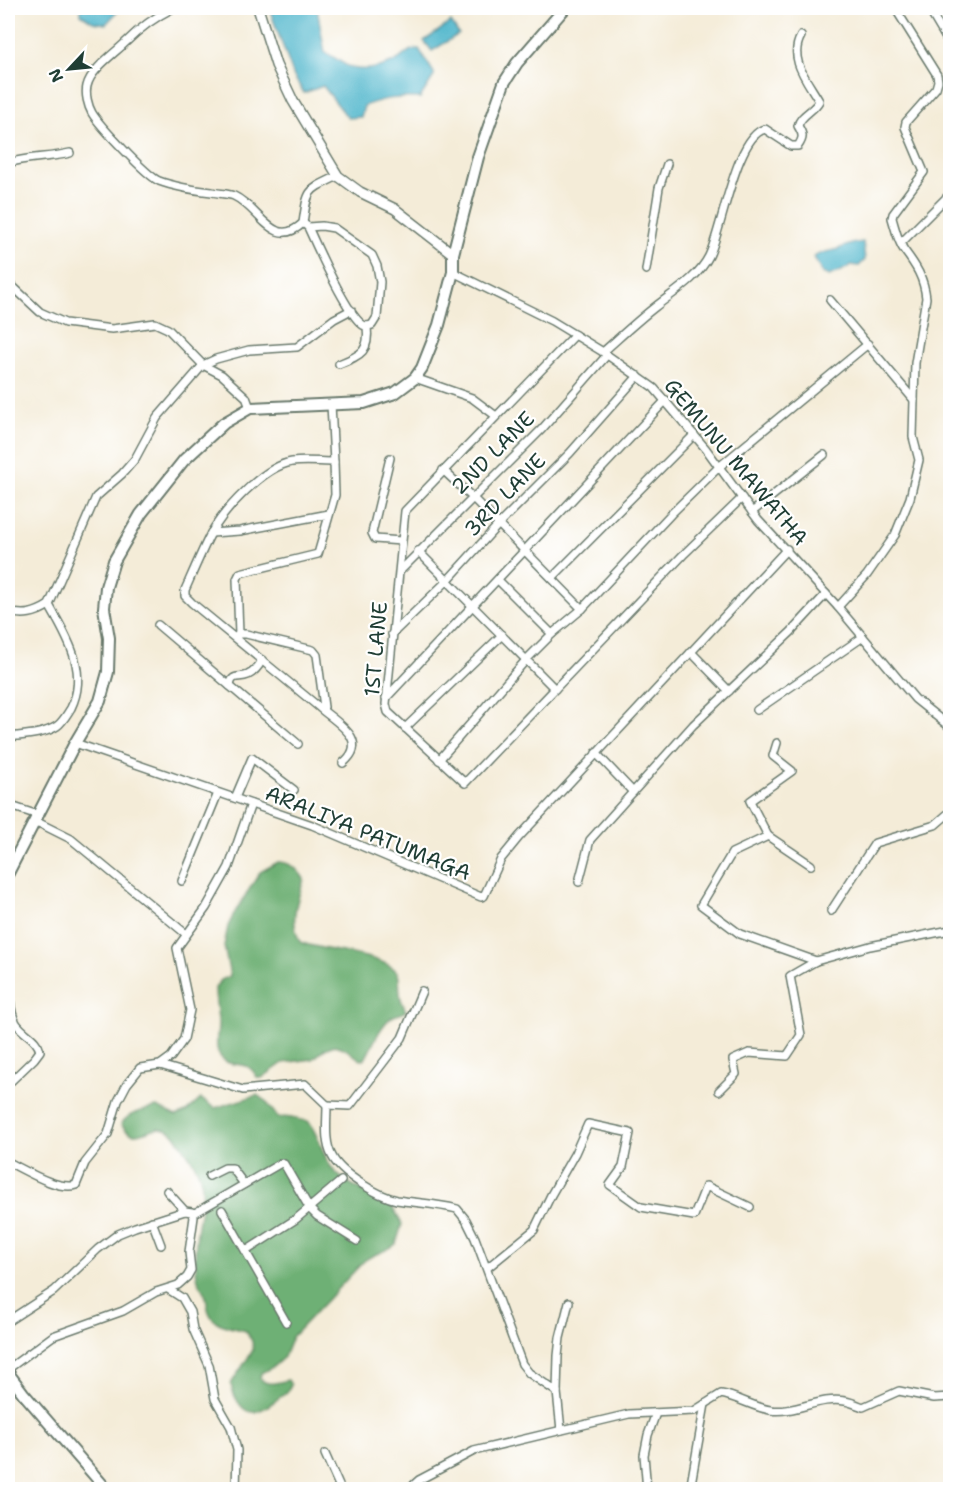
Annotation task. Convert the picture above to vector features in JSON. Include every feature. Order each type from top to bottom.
[{"type":"main road","points":[[8,873],[75,743],[93,715],[106,684],[109,638],[104,608],[106,587],[114,561],[141,514],[183,460],[224,423],[250,408],[364,403],[395,393],[415,378],[422,369],[439,325],[453,272],[453,254],[478,157],[504,83],[517,63],[565,8]]},
{"type":"main road","points":[[8,1371],[107,1490]]},
{"type":"street","points":[[173,8],[143,26],[94,73],[87,85],[87,98],[92,112],[144,171],[156,180],[228,194],[241,200],[274,231],[286,234],[306,225],[334,228],[372,255],[380,282],[377,317],[372,325],[361,324],[351,310],[330,275],[306,225],[307,196],[310,190],[338,176]]},
{"type":"street","points":[[258,8],[276,65],[293,102],[338,176],[360,192],[395,209],[453,254]]},
{"type":"street","points":[[838,607],[867,575],[895,535],[910,498],[919,460],[913,437],[915,363],[926,298],[925,287],[916,265],[903,249],[892,218],[922,176],[924,169],[905,127],[906,122],[936,88],[938,81],[937,75],[895,8]]},
{"type":"street","points":[[928,8],[951,45]]},
{"type":"street","name":"2ND LANE","points":[[400,571],[542,429],[605,354],[685,284],[709,257],[741,155],[754,135],[765,129],[791,146],[798,146],[803,140],[803,134],[798,126],[799,121],[817,105],[819,100],[796,59],[795,46],[801,36]]},
{"type":"street","points":[[8,163],[23,158],[70,153]]},
{"type":"street","points":[[646,270],[659,188],[667,164]]},
{"type":"street","points":[[901,243],[951,194]]},
{"type":"street","name":"GEMUNU MAWATHA","points":[[453,272],[552,321],[638,376],[666,400],[752,512],[838,607],[915,699],[949,723]]},
{"type":"street","points":[[8,282],[40,312],[65,322],[112,329],[155,323],[168,329],[203,365],[222,375],[246,398],[250,408]]},
{"type":"street","points":[[830,300],[914,400]]},
{"type":"street","points":[[8,612],[22,616],[40,611],[49,605],[96,497],[123,474],[135,459],[157,417],[203,365],[249,350],[297,346],[334,319],[351,310]]},
{"type":"street","points":[[339,364],[354,358],[365,350],[368,340],[367,326]]},
{"type":"street","name":"1ST LANE","points":[[575,335],[405,511],[386,698],[388,712],[465,783],[682,555],[742,498]]},
{"type":"street","points":[[439,760],[526,660],[582,609],[719,467],[868,344]]},
{"type":"street","name":"3RD LANE","points":[[392,634],[447,581],[499,524],[570,453],[638,376]]},
{"type":"street","points":[[415,378],[472,398],[496,416]]},
{"type":"street","points":[[386,698],[474,607],[524,550],[666,400]]},
{"type":"street","points":[[237,636],[237,579],[240,573],[318,554],[335,495],[331,404]]},
{"type":"street","points":[[552,578],[694,435]]},
{"type":"street","points":[[752,512],[824,455]]},
{"type":"street","points":[[390,458],[372,533],[375,539],[401,541]]},
{"type":"street","points":[[334,462],[292,462],[274,470],[252,485],[211,533],[185,590],[185,596],[237,636],[352,736],[355,744],[349,758],[343,763]]},
{"type":"street","points":[[443,471],[472,497],[582,609]]},
{"type":"street","points":[[211,533],[240,531],[329,514]]},
{"type":"street","name":"ARALIYA PATUMAGA","points":[[75,743],[312,825],[481,897],[484,896],[501,859],[596,753],[787,549]]},
{"type":"street","points":[[418,552],[555,689]]},
{"type":"street","points":[[498,580],[552,634]]},
{"type":"street","points":[[579,882],[590,840],[693,725],[791,632],[826,594]]},
{"type":"street","points":[[8,737],[38,733],[57,726],[65,717],[78,691],[78,678],[71,645],[49,605]]},
{"type":"street","points":[[158,625],[298,744]]},
{"type":"street","points":[[237,636],[246,634],[313,650],[317,655],[325,704],[321,709]]},
{"type":"street","points":[[405,728],[502,635]]},
{"type":"street","points":[[757,710],[863,637]]},
{"type":"street","points":[[691,652],[729,691]]},
{"type":"street","points":[[230,686],[231,680],[250,674],[262,660]]},
{"type":"street","points":[[777,743],[773,756],[792,771],[750,801],[768,836],[811,865]]},
{"type":"street","points":[[596,753],[633,792]]},
{"type":"street","points":[[235,798],[252,758],[294,790]]},
{"type":"street","points":[[182,880],[218,793]]},
{"type":"street","points":[[160,1065],[179,1047],[189,1021],[188,993],[177,948],[206,908],[229,867],[251,804]]},
{"type":"street","points":[[8,805],[37,818],[71,839],[186,934]]},
{"type":"street","points":[[831,911],[875,843],[935,825],[951,812]]},
{"type":"street","points":[[768,836],[732,854],[701,905],[740,934],[816,961]]},
{"type":"street","points":[[719,1091],[736,1074],[733,1060],[749,1053],[787,1056],[801,1035],[790,976],[816,961],[870,946],[951,930]]},
{"type":"street","points":[[8,970],[10,971],[11,1012],[24,1032],[39,1045],[40,1051],[8,1084]]},
{"type":"street","points":[[8,1162],[64,1186],[76,1185],[85,1163],[108,1134],[118,1101],[127,1084],[140,1068],[160,1065],[243,1090],[305,1084],[327,1105],[350,1106],[402,1038],[422,991]]},
{"type":"street","points":[[327,1105],[328,1144],[331,1156],[339,1167],[365,1186],[394,1199],[457,1209],[466,1220],[487,1268],[522,1364],[529,1372],[557,1392]]},
{"type":"street","points":[[487,1268],[534,1230],[588,1124],[630,1133],[623,1167],[610,1185],[641,1207],[694,1216],[706,1186],[750,1207]]},
{"type":"street","points":[[8,1321],[54,1291],[118,1234],[152,1221],[189,1212],[278,1164],[284,1164],[310,1209],[317,1216],[357,1241]]},
{"type":"street","points":[[209,1176],[225,1168],[232,1168],[243,1184]]},
{"type":"street","points":[[246,1251],[310,1209],[341,1181]]},
{"type":"street","points":[[8,1371],[53,1336],[123,1311],[187,1277],[190,1270],[189,1252],[194,1217],[167,1191]]},
{"type":"street","points":[[222,1210],[286,1322]]},
{"type":"street","points":[[152,1221],[161,1245]]},
{"type":"street","points":[[168,1289],[182,1298],[190,1312],[193,1329],[209,1365],[215,1399],[231,1427],[237,1450],[236,1490]]},
{"type":"street","points":[[561,1430],[557,1392],[560,1338],[569,1302]]},
{"type":"street","points":[[408,1490],[419,1480],[474,1451],[629,1414],[694,1411],[721,1394],[734,1396],[772,1411],[817,1402],[844,1400],[863,1407],[898,1390],[934,1398],[951,1397]]},
{"type":"street","points":[[705,1404],[691,1484],[710,1490]]},
{"type":"street","points":[[647,1490],[644,1455],[656,1413]]},
{"type":"street","points":[[325,1454],[341,1490]]},
{"type":"green space","points":[[278,862],[293,867],[304,879],[295,918],[300,942],[369,958],[392,968],[398,974],[401,998],[406,1011],[388,1020],[380,1030],[365,1059],[361,1060],[344,1048],[334,1045],[313,1059],[283,1063],[262,1078],[257,1077],[245,1066],[225,1061],[218,1053],[215,988],[221,980],[230,976],[224,946],[228,926],[235,912],[260,872]]},
{"type":"green space","points":[[257,1095],[265,1100],[278,1118],[289,1117],[308,1121],[334,1171],[348,1183],[389,1201],[402,1224],[396,1244],[364,1261],[292,1337],[284,1357],[273,1367],[261,1373],[260,1378],[263,1381],[272,1383],[288,1380],[291,1385],[286,1393],[270,1405],[253,1412],[241,1406],[231,1384],[253,1350],[252,1341],[246,1331],[226,1326],[212,1318],[197,1276],[196,1247],[202,1203],[202,1184],[194,1163],[170,1131],[155,1129],[133,1134],[121,1124],[133,1114],[157,1107],[176,1116],[186,1112],[201,1099],[215,1108]]},
{"type":"water","points":[[81,8],[121,8],[106,24],[93,22],[81,14]]},
{"type":"water","points":[[269,8],[317,8],[325,53],[349,67],[377,68],[394,62],[411,50],[419,49],[434,76],[420,98],[378,101],[364,106],[361,117],[348,118],[323,86],[304,93],[294,77]]},
{"type":"water","points":[[451,22],[459,34],[432,51],[424,41]]},
{"type":"water","points":[[863,242],[865,260],[859,266],[851,265],[829,276],[822,273],[814,257]]}]
